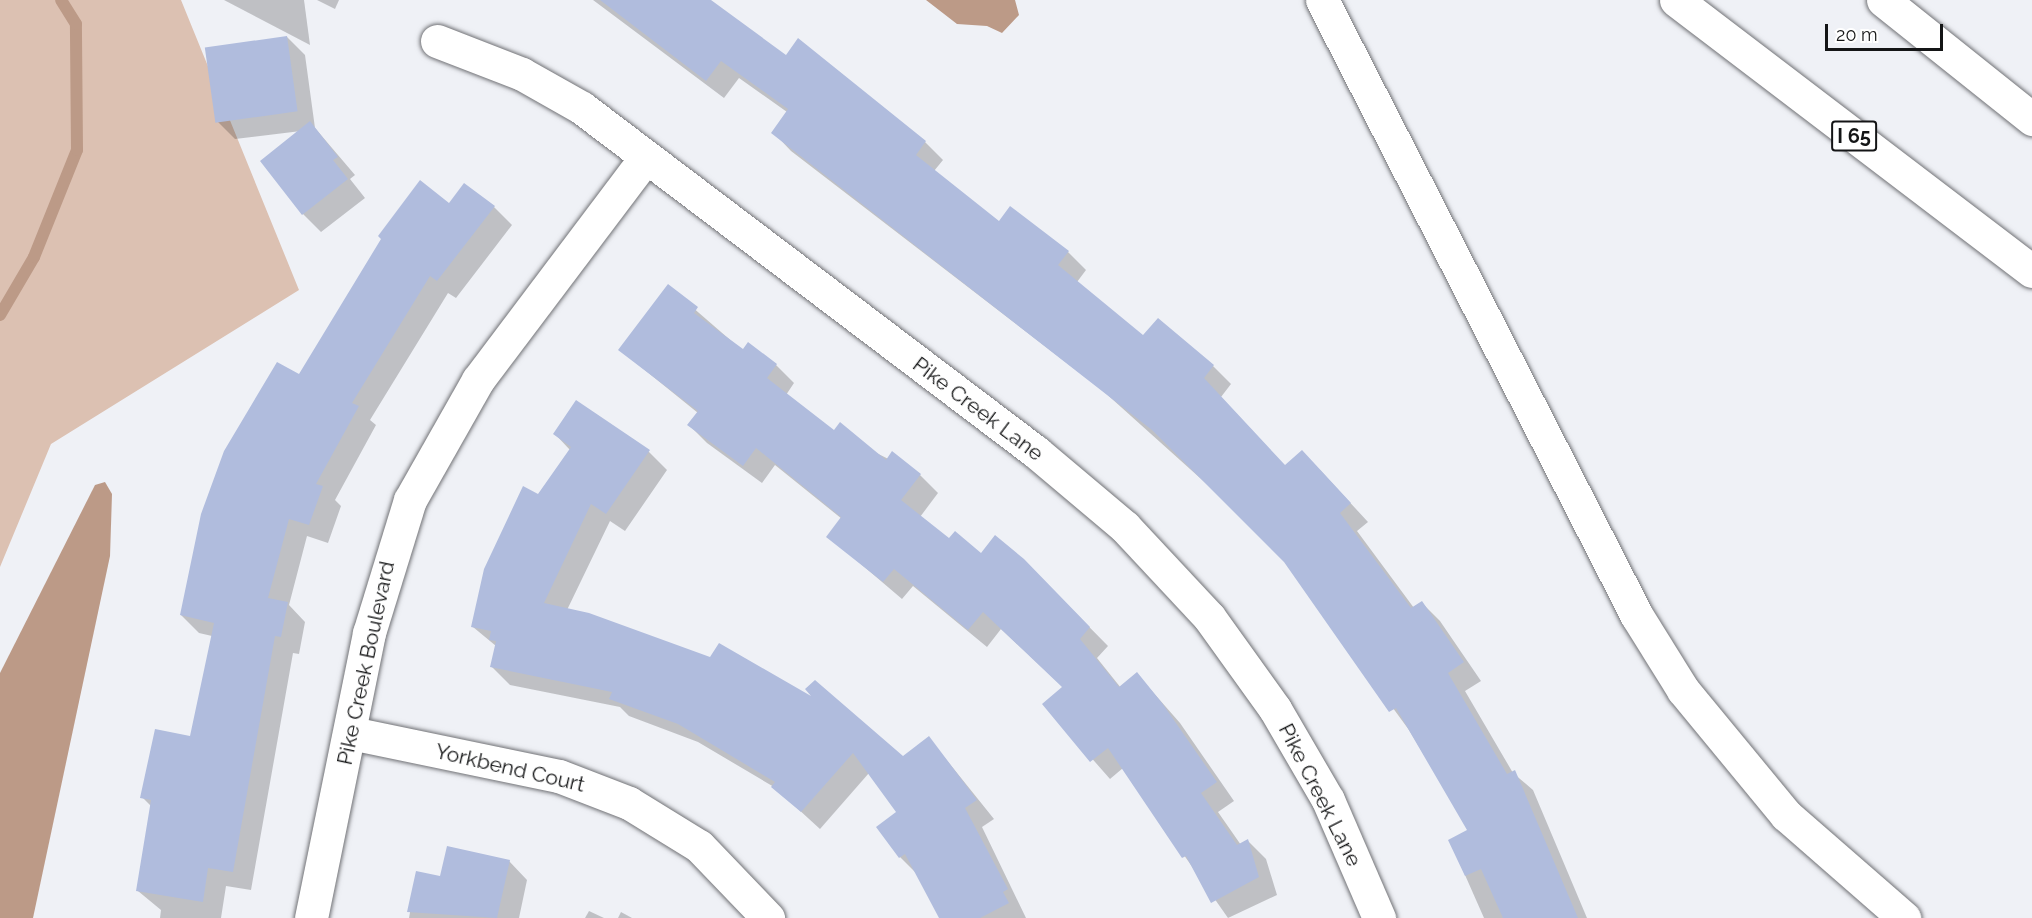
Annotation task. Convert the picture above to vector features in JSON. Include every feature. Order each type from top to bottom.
[{"type":"main road","points":[[1322,0],[1637,616],[1683,690],[1786,815],[1904,918]]},
{"type":"main road","name":"I 65","points":[[1676,0],[2032,272]]},
{"type":"main road","points":[[1882,0],[2032,119]]},
{"type":"main road","name":"Pike Creek Lane","points":[[437,41],[555,90],[1044,459],[1173,576],[1228,642],[1306,758],[1379,918]]},
{"type":"main road","name":"Pike Creek Boulevard","points":[[311,918],[386,564],[423,473],[478,380],[645,158]]},
{"type":"main road","name":"Yorkbend Court","points":[[351,733],[559,776],[629,803],[699,846],[768,918]]},
{"type":"shaded area","points":[[0,0],[181,0],[299,290],[51,444],[0,567]]},
{"type":"shaded area","points":[[926,0],[1015,0],[1019,15],[1002,33],[987,26],[957,24]]},
{"type":"shaded area","points":[[105,482],[112,494],[110,556],[33,918],[0,918],[0,673],[95,485]]},
{"type":"building","points":[[600,0],[711,0],[786,55],[798,38],[926,141],[916,155],[999,221],[1010,206],[1069,251],[1058,265],[1143,335],[1158,318],[1214,365],[1204,378],[1285,465],[1302,450],[1351,503],[1340,513],[1411,608],[1422,601],[1464,662],[1448,673],[1507,774],[1515,770],[1578,918],[1503,918],[1481,869],[1465,876],[1448,840],[1467,830],[1396,708],[1389,712],[1284,562],[1152,430],[771,133],[788,109],[721,61],[706,81]]},
{"type":"building","points":[[287,36],[298,111],[215,123],[205,48]]},
{"type":"building","points":[[310,121],[338,157],[333,160],[348,179],[302,215],[260,161]]},
{"type":"building","points":[[420,180],[449,203],[464,183],[495,206],[437,281],[430,276],[352,403],[359,406],[316,484],[323,486],[309,525],[289,519],[268,598],[288,602],[281,637],[275,636],[233,872],[208,868],[203,902],[136,891],[151,800],[140,798],[155,729],[190,736],[214,623],[180,615],[201,514],[224,451],[277,362],[299,374],[381,239],[378,236]]},
{"type":"building","points":[[668,284],[698,307],[694,313],[743,349],[748,342],[777,364],[767,378],[834,430],[840,422],[886,460],[892,451],[921,474],[901,500],[949,538],[955,531],[981,553],[995,535],[1024,559],[1090,627],[1080,639],[1119,687],[1137,672],[1162,703],[1217,782],[1201,793],[1237,845],[1248,839],[1259,877],[1211,903],[1186,856],[1182,858],[1108,748],[1090,762],[1042,704],[1062,687],[983,612],[968,630],[894,569],[883,582],[826,537],[841,517],[756,448],[743,466],[687,425],[698,411],[618,350]]},
{"type":"building","points":[[576,400],[650,450],[606,514],[591,504],[544,603],[589,613],[710,657],[719,643],[811,696],[805,689],[815,680],[903,756],[929,736],[977,800],[965,808],[1008,889],[1003,892],[1009,903],[980,918],[939,918],[905,854],[899,858],[876,827],[896,812],[853,753],[801,812],[771,787],[775,782],[678,724],[609,699],[612,692],[490,667],[496,641],[489,640],[491,631],[471,627],[484,569],[523,486],[538,494],[571,447],[553,434]]},
{"type":"building","points":[[447,846],[510,860],[497,918],[407,912],[416,871],[440,876]]},
{"type":"waterway","points":[[0,315],[34,257],[77,150],[76,24],[61,0]]}]
